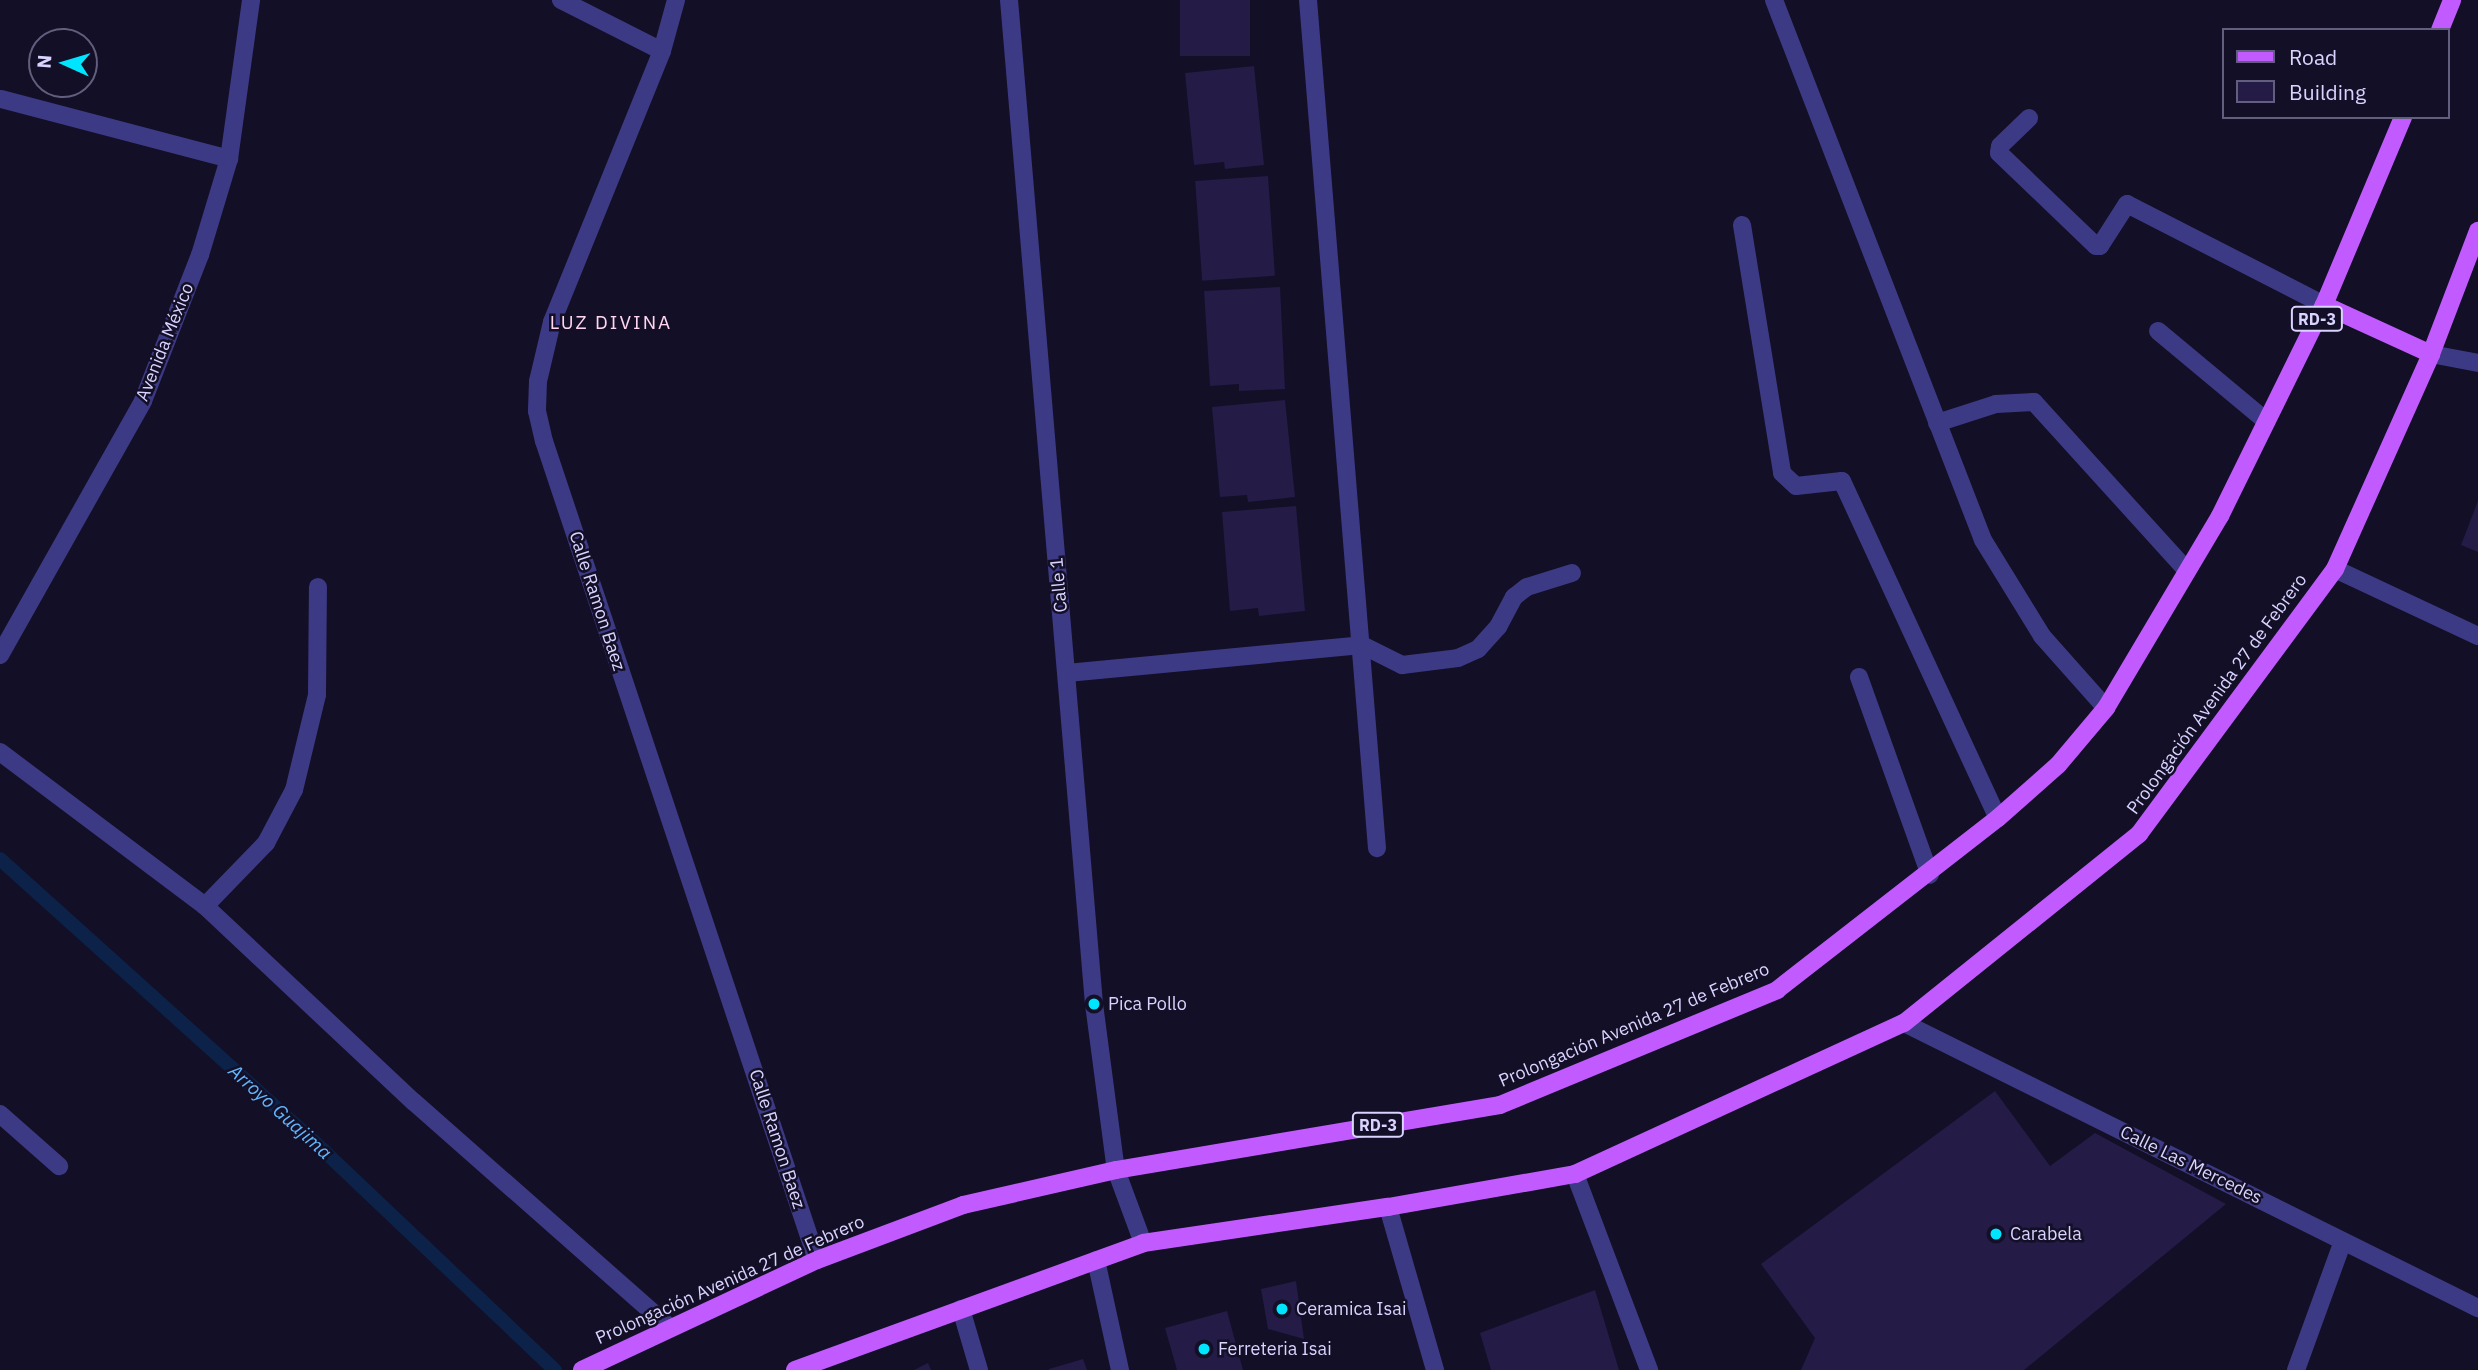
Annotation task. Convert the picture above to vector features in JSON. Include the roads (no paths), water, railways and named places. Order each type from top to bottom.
[{"type":"main road","points":[[2441,28],[2452,0]]},
{"type":"main road","name":"Prolongación Avenida 27 de Febrero","points":[[582,1370],[817,1260],[963,1205],[1116,1170],[1500,1105],[1777,990],[1930,875],[1998,818],[2058,765],[2106,708],[2188,570],[2266,421],[2324,305],[2402,119]]},
{"type":"main road","name":"Prolongación Avenida 27 de Febrero","points":[[794,1370],[1143,1243],[1388,1208],[1576,1174],[1904,1023],[2139,834],[2335,569],[2431,354],[2478,231]]},
{"type":"main road","points":[[2324,305],[2431,354]]},
{"type":"street","name":"Avenida México","points":[[0,655],[143,401],[200,256],[229,159],[251,0]]},
{"type":"street","points":[[561,0],[662,51]]},
{"type":"street","name":"Calle Ramon Baez","points":[[676,0],[662,51],[552,322],[538,381],[537,411],[544,441],[817,1260]]},
{"type":"street","name":"Calle 1","points":[[1009,0],[1094,1004],[1116,1170],[1143,1243]]},
{"type":"street","points":[[1308,0],[1363,645],[1377,848]]},
{"type":"street","points":[[1774,0],[1983,540],[2042,636],[2106,708]]},
{"type":"street","points":[[1,99],[229,159]]},
{"type":"street","points":[[2029,118],[2000,146],[1999,153],[2096,246],[2100,246],[2127,204],[2324,305]]},
{"type":"street","points":[[1742,225],[1782,473],[1796,486],[1842,481],[1998,818]]},
{"type":"street","points":[[2158,331],[2266,421]]},
{"type":"street","points":[[2431,354],[2478,363]]},
{"type":"street","points":[[1937,423],[1996,404],[2034,402],[2188,570]]},
{"type":"street","points":[[2335,569],[2478,636]]},
{"type":"street","points":[[1067,673],[1363,645],[1402,665],[1458,658],[1478,649],[1491,634],[1514,597],[1527,587],[1572,573]]},
{"type":"street","points":[[205,906],[265,843],[294,790],[317,695],[318,587]]},
{"type":"street","points":[[1859,677],[1930,875]]},
{"type":"street","points":[[0,752],[205,906],[414,1102],[670,1328]]},
{"type":"street","name":"Calle Las Mercedes","points":[[1904,1023],[2478,1308]]},
{"type":"street","points":[[0,1114],[59,1166]]},
{"type":"street","points":[[1576,1174],[1649,1370]]},
{"type":"street","points":[[1388,1208],[1436,1370]]},
{"type":"street","points":[[2296,1370],[2343,1241]]},
{"type":"street","points":[[1096,1260],[1120,1370]]},
{"type":"street","points":[[961,1309],[979,1370]]},
{"type":"waterway","name":"Arroyo Guajima","points":[[0,859],[323,1150],[555,1370]]},
{"type":"place","name":"Pica Pollo","points":[[1094,1004]]},
{"type":"place","name":"Carabela","points":[[1996,1234]]},
{"type":"place","name":"Ceramica Isai","points":[[1282,1309]]},
{"type":"place","name":"Ferreteria Isai","points":[[1204,1349]]},
{"type":"district","name":"LUZ DIVINA","points":[[611,323]]}]
